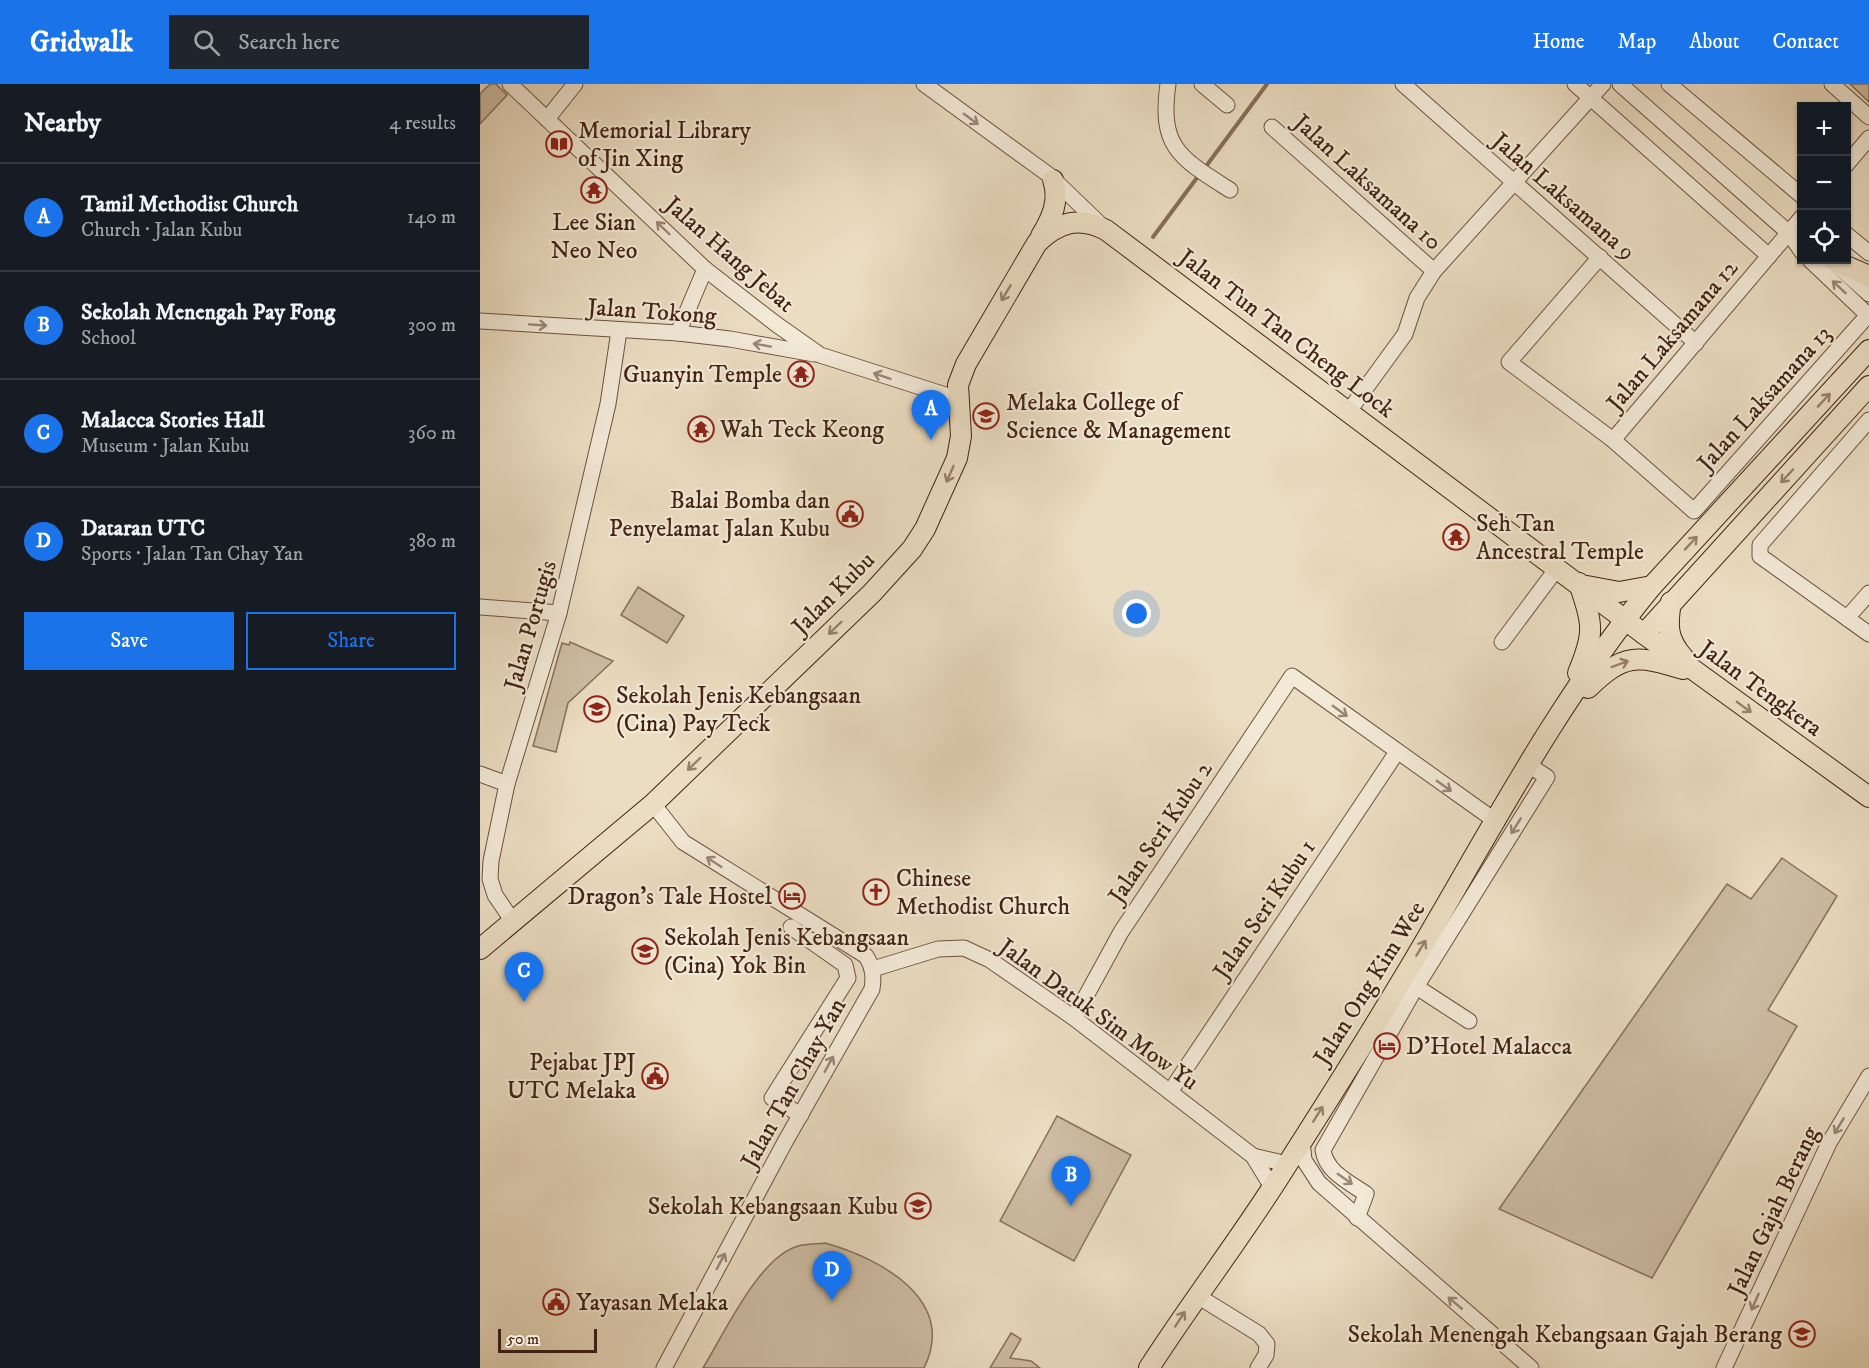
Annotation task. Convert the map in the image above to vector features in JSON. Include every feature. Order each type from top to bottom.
[{"type":"main road","points":[[1036,243],[1055,206],[1057,196],[1053,180]]},
{"type":"main road","name":"Jalan Kubu","points":[[480,949],[514,923],[653,804],[872,593],[912,549],[925,529],[957,458],[961,436],[958,385],[966,364],[1036,243],[1054,228],[1074,222],[1086,222],[1106,230]]},
{"type":"main road","name":"Jalan Tun Tan Cheng Lock","points":[[1106,230],[1580,583],[1625,619]]},
{"type":"main road","points":[[1840,264],[1869,276]]},
{"type":"main road","name":"Jalan Ong Kim Wee","points":[[1149,1368],[1196,1295],[1272,1187],[1409,982],[1497,822],[1560,714],[1625,619],[1652,586],[1869,350]]},
{"type":"main road","points":[[1644,634],[1869,386]]},
{"type":"main road","points":[[1580,583],[1607,592],[1652,586]]},
{"type":"main road","points":[[1560,714],[1589,645],[1590,616],[1580,583]]},
{"type":"main road","points":[[1671,602],[1668,618],[1669,638],[1697,673]]},
{"type":"main road","name":"Jalan Tengkera","points":[[1625,619],[1869,797]]},
{"type":"main road","points":[[1560,714],[1603,673],[1624,661],[1657,661],[1697,673]]},
{"type":"street","name":"Jalan Hang Jebat","points":[[510,84],[705,269],[820,355],[958,399]]},
{"type":"street","points":[[548,119],[575,84]]},
{"type":"street","name":"Jalan Tun Tan Cheng Lock","points":[[924,84],[1053,180],[1106,230]]},
{"type":"street","points":[[1168,84],[1164,114],[1166,130],[1173,145],[1196,168],[1230,190]]},
{"type":"street","points":[[1202,84],[1227,105]]},
{"type":"street","name":"Jalan Laksamana 9","points":[[1403,84],[1696,343]]},
{"type":"street","points":[[1575,84],[1769,256]]},
{"type":"street","points":[[1349,411],[1405,334],[1417,298],[1434,271],[1603,84]]},
{"type":"street","points":[[1620,84],[1795,235]]},
{"type":"street","points":[[1669,84],[1797,192]]},
{"type":"street","points":[[1832,84],[1869,117]]},
{"type":"street","name":"Jalan Laksamana 10","points":[[1272,126],[1434,271]]},
{"type":"street","points":[[1851,159],[1869,138]]},
{"type":"street","name":"Jalan Laksamana 12","points":[[1694,511],[1614,440],[1769,256],[1795,235]]},
{"type":"street","points":[[1851,238],[1869,253]]},
{"type":"street","points":[[1600,257],[1509,362],[1614,440]]},
{"type":"street","points":[[1814,264],[1869,315]]},
{"type":"street","points":[[1835,264],[1869,294]]},
{"type":"street","points":[[678,333],[705,269]]},
{"type":"street","name":"Jalan Laksamana 13","points":[[1694,511],[1869,315]]},
{"type":"street","name":"Jalan Tokong","points":[[480,321],[678,333],[730,339],[820,355]]},
{"type":"street","name":"Jalan Portugis","points":[[514,923],[495,895],[490,879],[491,861],[507,784],[559,613],[608,404],[619,331]]},
{"type":"street","points":[[1869,420],[1760,545],[1760,556],[1869,634]]},
{"type":"street","points":[[1502,642],[1558,567]]},
{"type":"street","points":[[1847,618],[1869,593]]},
{"type":"street","points":[[480,607],[559,613]]},
{"type":"street","name":"Jalan Seri Kubu 2","points":[[1074,1018],[1120,932],[1292,676],[1397,752]]},
{"type":"street","points":[[1397,752],[1497,822]]},
{"type":"street","name":"Jalan Seri Kubu 1","points":[[1170,1092],[1397,752]]},
{"type":"street","points":[[1357,1218],[1366,1194],[1331,1169],[1324,1160],[1323,1150],[1409,982],[1546,777],[1530,766]]},
{"type":"street","points":[[480,774],[507,784]]},
{"type":"street","points":[[653,804],[683,842],[866,956],[873,969]]},
{"type":"street","points":[[791,927],[845,965],[848,978],[772,1098],[801,1115]]},
{"type":"street","name":"Jalan Datuk Sim Mow Yu","points":[[873,969],[938,949],[964,948],[990,960],[1074,1018],[1253,1156],[1272,1187]]},
{"type":"street","name":"Jalan Tan Chay Yan","points":[[664,1368],[872,989],[873,969]]},
{"type":"street","points":[[1409,982],[1469,1022]]},
{"type":"street","name":"Jalan Gajah Berang","points":[[1724,1368],[1828,1143],[1869,1076]]},
{"type":"street","points":[[1302,1141],[1304,1160],[1314,1176],[1357,1218],[1531,1368]]},
{"type":"street","name":"Jalan Datuk Sim Mow Yu","points":[[1253,1156],[1287,1164]]},
{"type":"street","points":[[1196,1295],[1259,1334],[1267,1344],[1266,1355],[1258,1368]]},
{"type":"shaded area","points":[[490,84],[496,84],[507,95],[480,124],[480,94]]},
{"type":"shaded area","points":[[1850,84],[1869,84],[1869,102]]},
{"type":"shaded area","points":[[638,587],[684,616],[667,643],[621,615]]},
{"type":"shaded area","points":[[570,642],[613,661],[568,703],[556,752],[533,746],[562,643],[569,645]]},
{"type":"shaded area","points":[[1782,858],[1837,896],[1768,1010],[1797,1026],[1652,1278],[1499,1209],[1727,884],[1751,899]]},
{"type":"shaded area","points":[[1057,1116],[1131,1155],[1074,1261],[1000,1221]]},
{"type":"shaded area","points":[[825,1243],[868,1259],[889,1271],[908,1285],[922,1302],[930,1321],[932,1343],[924,1368],[703,1368],[744,1298],[770,1265],[784,1253],[798,1246]]},
{"type":"shaded area","points":[[1011,1333],[1021,1339],[1010,1358],[1031,1361],[1040,1368],[990,1368]]},
{"type":"waterway","points":[[1204,169],[1267,84]]},
{"type":"waterway","points":[[1153,237],[1199,175]]},
{"type":"place","name":"Memorial Library of Jin Xing","points":[[559,144]]},
{"type":"place","name":"Lee Sian Neo Neo","points":[[594,190]]},
{"type":"place","name":"Guanyin Temple","points":[[801,374]]},
{"type":"place","name":"Melaka College of Science & Management","points":[[986,416]]},
{"type":"place","name":"Wah Teck Keong","points":[[701,429]]},
{"type":"place","name":"Tamil Methodist Church","points":[[931,440]]},
{"type":"place","name":"Balai Bomba dan Penyelamat Jalan Kubu","points":[[850,514]]},
{"type":"place","name":"Seh Tan Ancestral Temple","points":[[1456,537]]},
{"type":"place","name":"Sekolah Jenis Kebangsaan (Cina) Pay Teck","points":[[597,709]]},
{"type":"place","name":"Chinese Methodist Church","points":[[876,892]]},
{"type":"place","name":"Dragon's Tale Hostel","points":[[792,896]]},
{"type":"place","name":"Sekolah Jenis Kebangsaan (Cina) Yok Bin","points":[[645,951]]},
{"type":"place","name":"Malacca Stories Hall","points":[[524,1002]]},
{"type":"place","name":"D'Hotel Malacca","points":[[1387,1046]]},
{"type":"place","name":"Pejabat JPJ UTC Melaka","points":[[655,1076]]},
{"type":"place","name":"Sekolah Kebangsaan Kubu","points":[[918,1206]]},
{"type":"place","name":"Sekolah Menengah Pay Fong","points":[[1071,1206]]},
{"type":"place","name":"Dataran UTC","points":[[832,1301]]},
{"type":"place","name":"Yayasan Melaka","points":[[556,1302]]},
{"type":"place","name":"Sekolah Menengah Kebangsaan Gajah Berang","points":[[1802,1334]]}]
